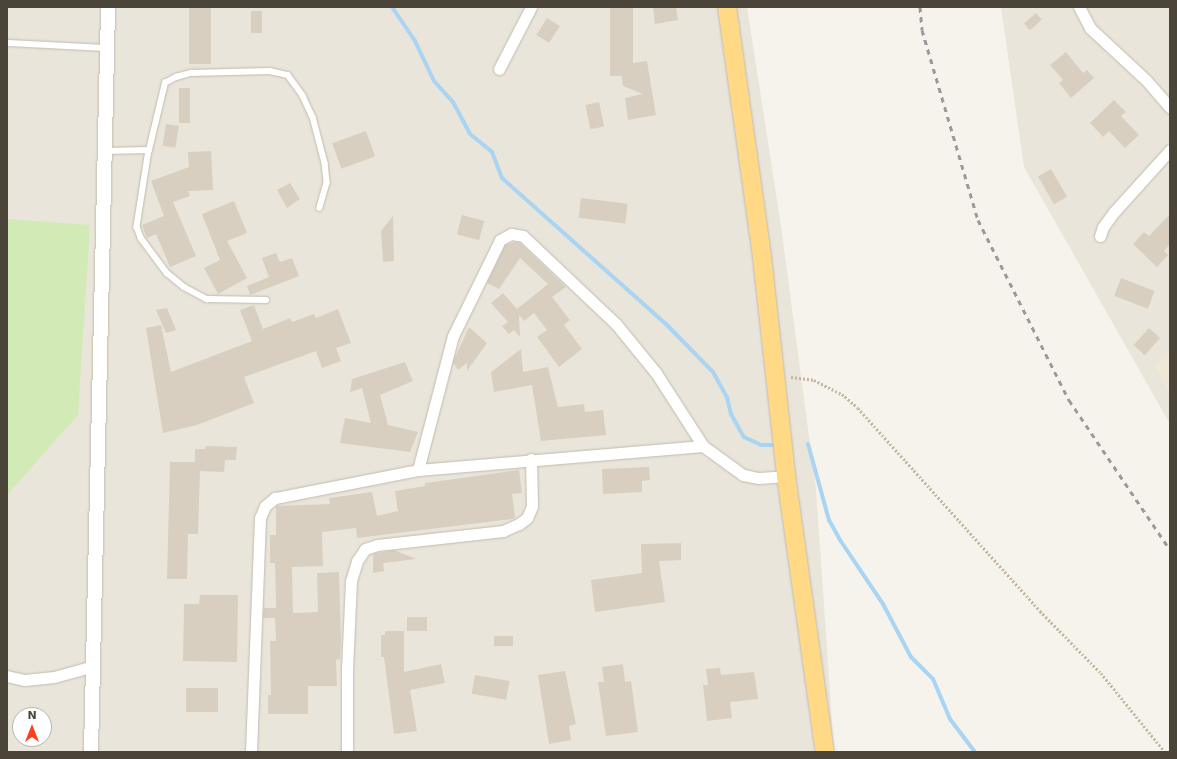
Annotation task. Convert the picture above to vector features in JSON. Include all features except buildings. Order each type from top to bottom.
[{"type":"highway","points":[[727,7],[762,257],[786,476],[825,752]]},
{"type":"street","points":[[92,752],[108,7]]},
{"type":"street","points":[[499,69],[531,7]]},
{"type":"street","points":[[1079,7],[1090,28],[1146,80],[1170,108]]},
{"type":"street","points":[[1100,236],[1103,227],[1114,212],[1170,150]]},
{"type":"street","points":[[418,470],[452,336],[500,240],[511,234],[524,236],[616,324],[656,373],[703,446],[743,475],[759,478],[786,476]]},
{"type":"street","points":[[251,752],[260,518],[265,506],[275,498],[418,470],[531,459],[703,446]]},
{"type":"street","points":[[347,752],[347,669],[351,581],[357,561],[364,549],[377,545],[489,533],[519,524],[527,518],[532,506],[531,459]]},
{"type":"street","points":[[7,676],[25,680],[46,678],[94,666]]},
{"type":"lane","points":[[7,43],[107,48]]},
{"type":"lane","points":[[266,300],[208,299],[184,288],[167,274],[141,238],[137,227],[149,150],[165,83],[176,77],[191,73],[270,71],[288,75],[303,96],[312,117],[324,163],[327,183],[320,208]]},
{"type":"lane","points":[[105,151],[149,150]]},
{"type":"path","points":[[774,375],[814,380],[842,394],[858,408],[1040,611],[1101,674],[1165,752]]},
{"type":"shaded area","points":[[7,7],[747,7],[781,226],[816,489],[834,752],[7,752]]},
{"type":"shaded area","points":[[1001,7],[1170,7],[1170,424],[1024,167]]},
{"type":"shaded area","points":[[1170,351],[1170,393],[1155,366]]},
{"type":"green space","points":[[7,219],[90,225],[78,415],[7,495]]},
{"type":"waterway","points":[[392,7],[415,41],[434,81],[453,102],[470,134],[492,152],[502,178],[666,324],[713,372],[727,397],[731,414],[744,437],[761,445],[778,445]]},
{"type":"waterway","points":[[808,444],[829,520],[840,540],[883,604],[911,657],[933,679],[950,719],[975,752]]},
{"type":"railway","points":[[920,7],[922,30],[978,220],[1069,400],[1170,550]]}]
